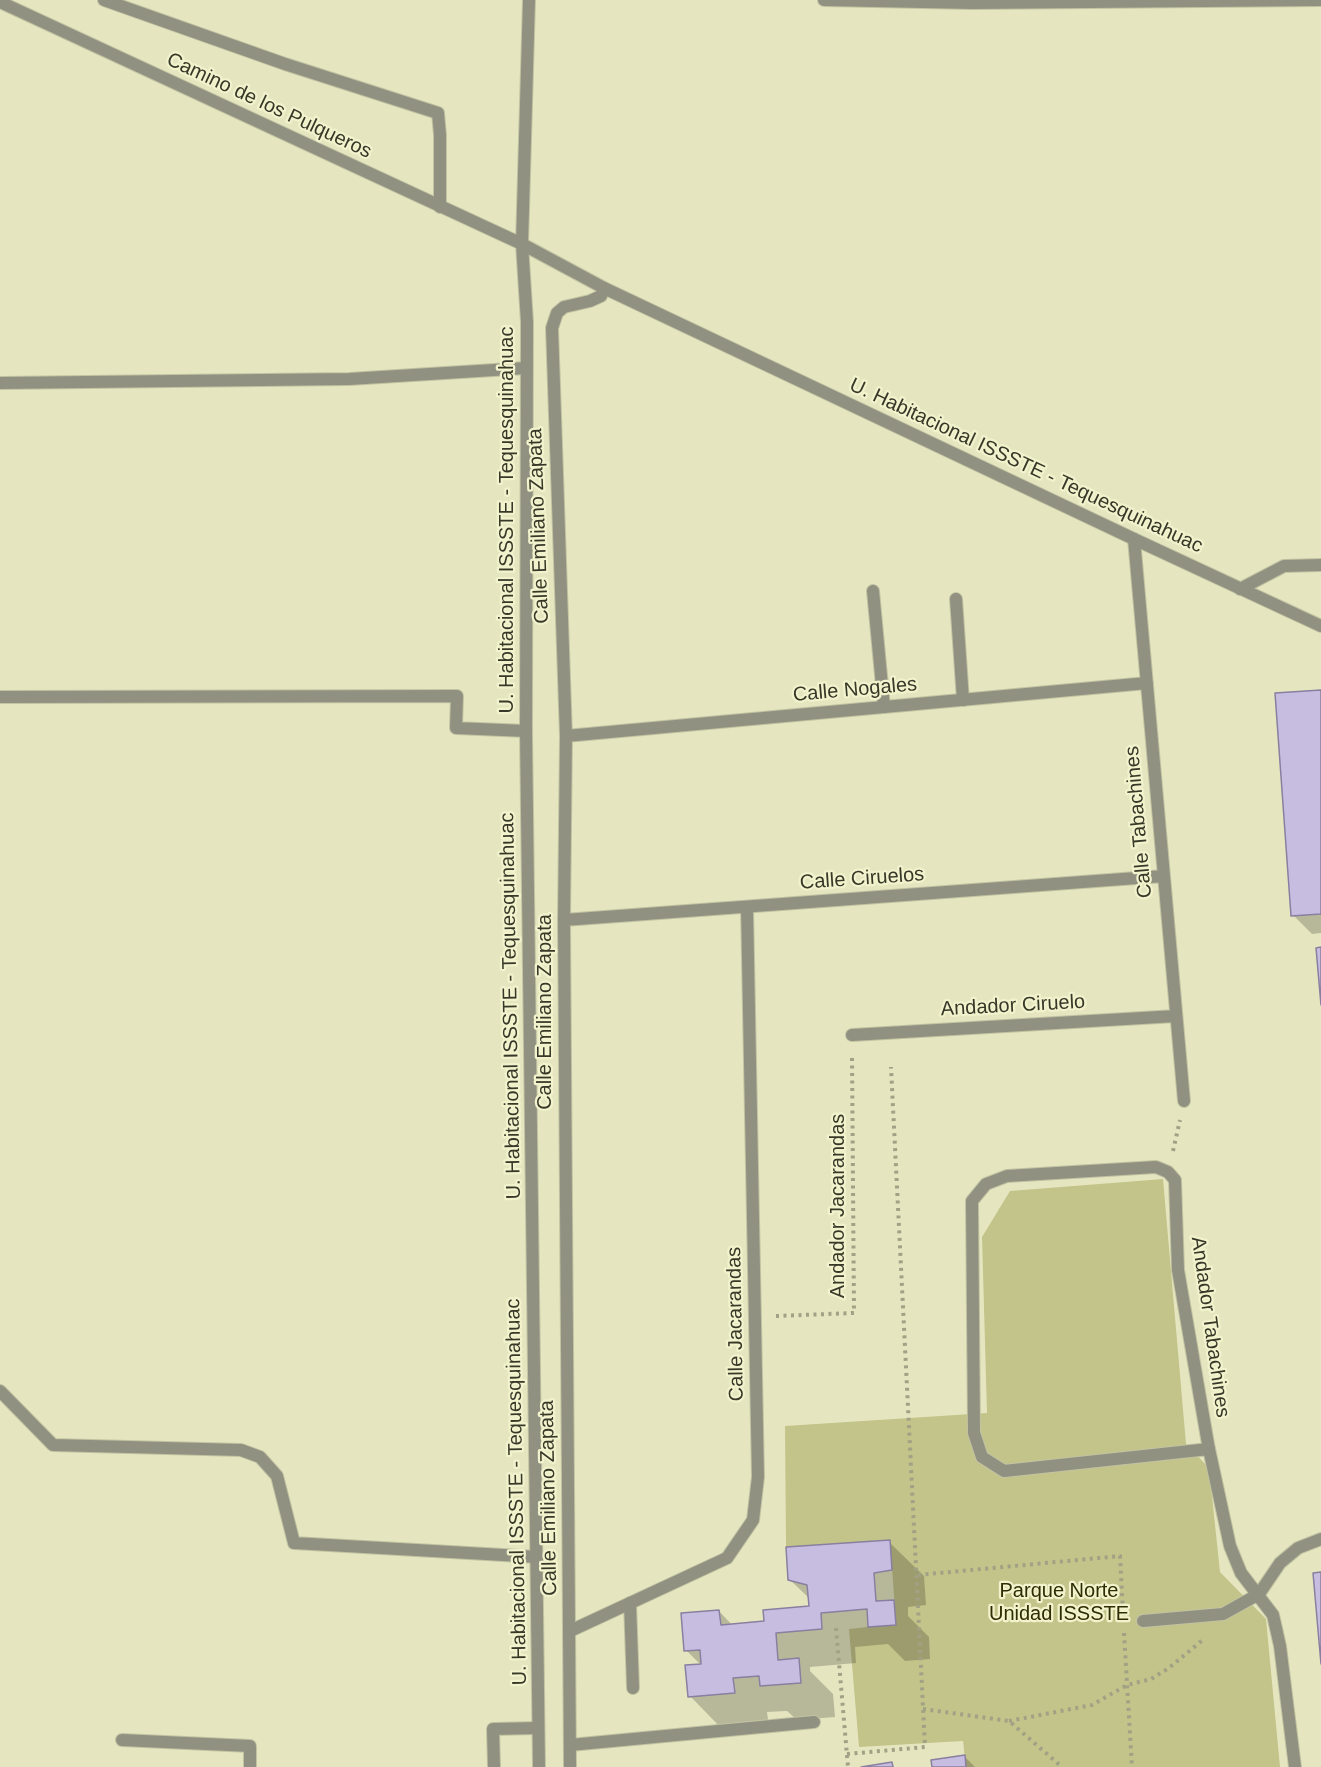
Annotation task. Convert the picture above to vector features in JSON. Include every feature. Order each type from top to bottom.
[{"type":"street","points":[[104,0],[285,64],[438,113],[440,207]]},
{"type":"street","name":"U. Habitacional ISSSTE - Tequesquinahuac","points":[[529,0],[522,244],[527,322],[526,731],[539,1767]]},
{"type":"street","points":[[824,0],[1321,0]]},
{"type":"street","name":"Camino de los Pulqueros","points":[[0,2],[522,244]]},
{"type":"street","name":"U. Habitacional ISSSTE - Tequesquinahuac","points":[[522,244],[604,288],[1321,626]]},
{"type":"street","name":"Calle Emiliano Zapata","points":[[570,1767],[564,920],[566,736],[552,328],[557,313],[564,307],[601,296],[604,288]]},
{"type":"street","points":[[0,383],[349,379],[526,368]]},
{"type":"street","name":"Calle Tabachines","points":[[1134,539],[1184,1101]]},
{"type":"street","points":[[1240,589],[1284,566],[1321,565]]},
{"type":"street","points":[[873,591],[884,707]]},
{"type":"street","points":[[956,599],[963,700]]},
{"type":"street","name":"Calle Nogales","points":[[566,736],[1147,683]]},
{"type":"street","points":[[0,697],[457,696],[456,728],[526,731]]},
{"type":"street","name":"Calle Ciruelos","points":[[564,920],[1164,876]]},
{"type":"street","name":"Calle Jacarandas","points":[[570,1631],[727,1558],[753,1520],[758,1478],[747,908]]},
{"type":"street","name":"Andador Ciruelo","points":[[852,1035],[1176,1016]]},
{"type":"street","points":[[1168,1172],[1156,1167],[1007,1176],[986,1184],[972,1201],[974,1433],[982,1457],[1004,1471],[1209,1449]]},
{"type":"street","name":"Andador Tabachines","points":[[1168,1172],[1174,1180],[1178,1270],[1209,1449],[1230,1546],[1241,1573],[1273,1616],[1280,1646],[1295,1767]]},
{"type":"street","points":[[0,1391],[53,1445],[241,1450],[260,1456],[277,1476],[294,1543],[538,1557]]},
{"type":"street","points":[[1143,1621],[1223,1614],[1258,1594],[1280,1563],[1298,1548],[1321,1539]]},
{"type":"street","points":[[630,1603],[633,1688]]},
{"type":"street","points":[[570,1745],[814,1722]]},
{"type":"street","points":[[494,1767],[493,1729],[538,1728]]},
{"type":"street","points":[[122,1740],[250,1746],[250,1767]]},
{"type":"path","name":"Andador Jacarandas","points":[[755,1317],[854,1313],[852,1035]]},
{"type":"path","points":[[847,1754],[925,1747],[891,1068]]},
{"type":"path","points":[[1168,1172],[1184,1101]]},
{"type":"path","points":[[918,1575],[1120,1556],[1123,1614]]},
{"type":"path","points":[[1124,1626],[1132,1767]]},
{"type":"path","points":[[836,1628],[848,1767]]},
{"type":"path","points":[[923,1709],[1009,1721],[1092,1705],[1127,1685],[1151,1679],[1169,1668],[1209,1634]]},
{"type":"path","points":[[1009,1721],[1062,1767]]},
{"type":"green space","name":"Parque Norte Unidad ISSSTE","points":[[1163,1179],[1186,1444],[1209,1468],[1220,1572],[1266,1619],[1280,1767],[966,1767],[963,1741],[859,1747],[849,1629],[896,1624],[890,1540],[786,1547],[785,1426],[987,1413],[982,1237],[1010,1191]]},
{"type":"building","points":[[1321,690],[1321,914],[1291,916],[1275,693]]},
{"type":"building","points":[[1321,947],[1321,1005],[1316,948]]},
{"type":"building","points":[[890,1540],[892,1570],[874,1573],[876,1601],[894,1600],[896,1625],[868,1627],[867,1609],[821,1613],[822,1629],[776,1633],[778,1660],[799,1658],[801,1683],[760,1686],[759,1676],[733,1678],[735,1693],[688,1697],[685,1665],[701,1664],[700,1650],[684,1651],[681,1613],[719,1610],[721,1625],[764,1621],[763,1610],[809,1606],[807,1585],[788,1580],[786,1547]]},
{"type":"building","points":[[1321,1572],[1321,1664],[1313,1573]]},
{"type":"building","points":[[965,1755],[966,1767],[932,1767],[931,1760]]},
{"type":"building","points":[[892,1762],[893,1767],[861,1767]]}]
